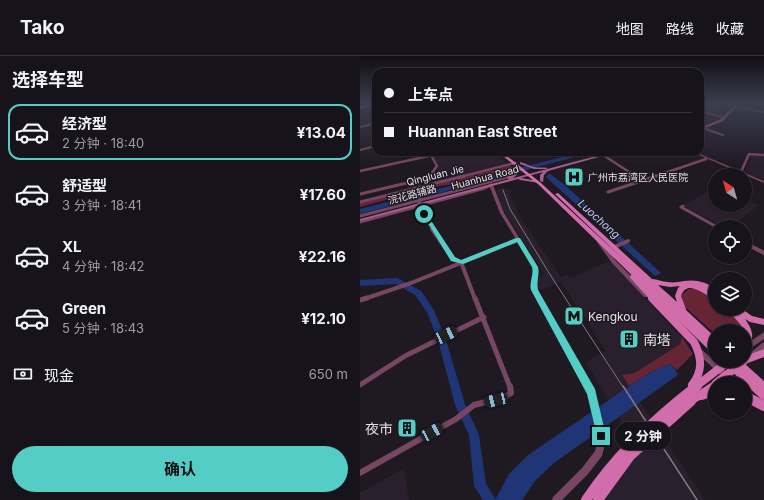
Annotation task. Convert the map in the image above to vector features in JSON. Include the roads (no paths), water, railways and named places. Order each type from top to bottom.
[{"type":"main road","points":[[506,156],[529,172],[614,247],[708,336]]},
{"type":"main road","points":[[509,156],[519,165],[545,170],[540,182]]},
{"type":"main road","name":"Huanhua Road","points":[[545,170],[593,156]]},
{"type":"main road","name":"Huanhua Road","points":[[425,202],[529,172],[545,170],[599,156]]},
{"type":"main road","points":[[512,177],[519,169],[519,165]]},
{"type":"main road","points":[[512,177],[540,182],[684,329],[698,350],[701,365],[700,374],[688,398]]},
{"type":"main road","name":"Huanhua Road","points":[[360,219],[491,185],[512,177]]},
{"type":"main road","points":[[592,234],[708,343]]},
{"type":"main road","points":[[645,276],[664,285],[695,286],[708,292]]},
{"type":"main road","points":[[680,286],[696,282],[708,288]]},
{"type":"main road","points":[[680,286],[679,300],[691,320]]},
{"type":"main road","points":[[744,316],[764,322]]},
{"type":"main road","points":[[752,358],[764,354]]},
{"type":"main road","points":[[598,500],[630,456],[720,368]]},
{"type":"main road","points":[[724,376],[735,368]]},
{"type":"main road","points":[[735,368],[764,396]]},
{"type":"main road","points":[[744,368],[764,387]]},
{"type":"main road","points":[[586,500],[622,454],[688,398],[708,387]]},
{"type":"main road","points":[[688,398],[708,394]]},
{"type":"main road","points":[[752,400],[764,408]]},
{"type":"street","points":[[360,127],[372,124]]},
{"type":"street","points":[[704,129],[723,135]]},
{"type":"street","points":[[360,150],[372,147]]},
{"type":"street","points":[[744,168],[750,154],[764,155]]},
{"type":"street","points":[[360,170],[426,156]]},
{"type":"street","points":[[360,473],[456,419],[474,405],[505,397],[511,393],[484,317],[461,262],[453,259],[447,251],[426,220],[419,203],[428,178],[437,166],[432,156]]},
{"type":"street","points":[[605,156],[643,181]]},
{"type":"street","points":[[699,156],[727,168]]},
{"type":"street","points":[[702,156],[728,168]]},
{"type":"street","points":[[608,192],[706,159]]},
{"type":"street","name":"Qingluan Jie","points":[[360,202],[425,185],[519,165]]},
{"type":"street","name":"浣花路辅路","points":[[419,203],[512,177]]},
{"type":"street","points":[[360,194],[428,178]]},
{"type":"street","points":[[752,178],[764,183]]},
{"type":"street","points":[[491,185],[499,207],[535,267],[536,270],[533,284],[535,290],[587,384],[594,402],[602,444],[599,453],[585,471],[557,499]]},
{"type":"street","points":[[683,206],[681,207],[708,222]]},
{"type":"street","points":[[360,300],[411,283],[518,240]]},
{"type":"street","points":[[599,241],[614,262],[692,344],[726,376]]},
{"type":"street","points":[[614,247],[628,241]]},
{"type":"street","points":[[752,247],[764,253]]},
{"type":"street","points":[[360,386],[394,361],[484,317]]},
{"type":"street","points":[[752,344],[764,335]]},
{"type":"street","points":[[752,354],[764,345]]},
{"type":"street","points":[[752,398],[764,408]]},
{"type":"water","points":[[566,156],[579,156],[360,214],[360,209]]},
{"type":"water","name":"Luochong","points":[[549,173],[566,186],[661,273],[655,276],[546,177]]},
{"type":"water","points":[[670,364],[678,375],[554,463],[535,481],[522,500],[495,500],[509,474],[528,455],[651,372]]},
{"type":"waterway","points":[[360,283],[397,281],[418,293],[430,310],[442,340],[460,405],[474,435],[480,486],[490,500]]},
{"type":"railway","points":[[503,190],[510,209],[549,273],[623,387]]},
{"type":"railway","points":[[623,386],[697,500]]},
{"type":"place","name":"广州市荔湾区人民医院","points":[[574,177]]},
{"type":"place","name":"Kengkou","points":[[574,316]]},
{"type":"place","name":"南塔","points":[[629,339]]},
{"type":"place","name":"夜市","points":[[407,428]]}]
